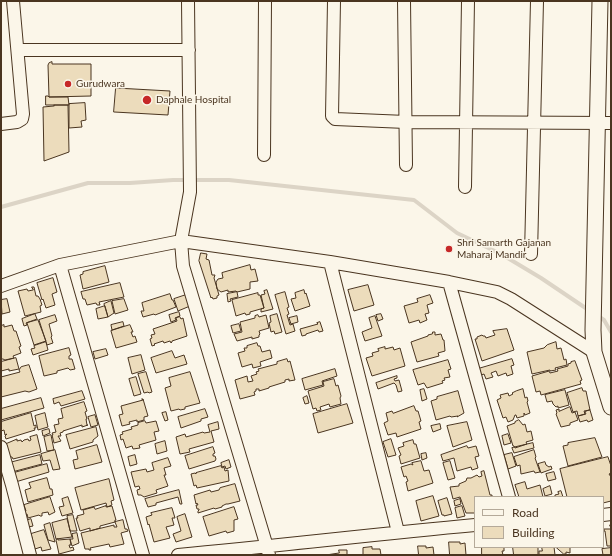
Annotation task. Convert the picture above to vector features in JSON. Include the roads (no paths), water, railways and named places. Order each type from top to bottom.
[{"type":"street","points":[[1,124],[18,122],[22,119],[23,114],[13,1]]},
{"type":"street","points":[[188,1],[190,192],[181,241],[184,266],[268,551]]},
{"type":"street","points":[[264,154],[265,1]]},
{"type":"street","points":[[334,1],[332,95],[333,118],[335,119],[406,122],[605,123]]},
{"type":"street","points":[[404,1],[406,165]]},
{"type":"street","points":[[465,187],[468,1]]},
{"type":"street","points":[[531,254],[537,1]]},
{"type":"street","points":[[600,1],[605,123],[593,330],[594,352],[611,407]]},
{"type":"street","points":[[18,50],[189,50]]},
{"type":"street","points":[[1,286],[60,266],[181,241],[330,262],[449,282],[497,292],[511,299],[594,352]]},
{"type":"street","points":[[330,262],[398,532]]},
{"type":"street","points":[[60,266],[143,555]]},
{"type":"street","points":[[449,282],[509,496]]},
{"type":"street","points":[[1,447],[7,484],[30,555]]},
{"type":"street","points":[[178,555],[268,551],[398,532],[474,525]]},
{"type":"waterway","points":[[1,207],[88,183],[130,183],[173,180],[229,180],[414,200],[457,233],[501,254],[541,278],[590,311]]},
{"type":"waterway","points":[[598,316],[604,320],[611,332]]},
{"type":"place","name":"Gurudwara","points":[[68,84]]},
{"type":"place","name":"Daphale Hospital","points":[[147,100]]},
{"type":"place","name":"Shri Samarth Gajanan Maharaj Mandir","points":[[449,249]]}]
